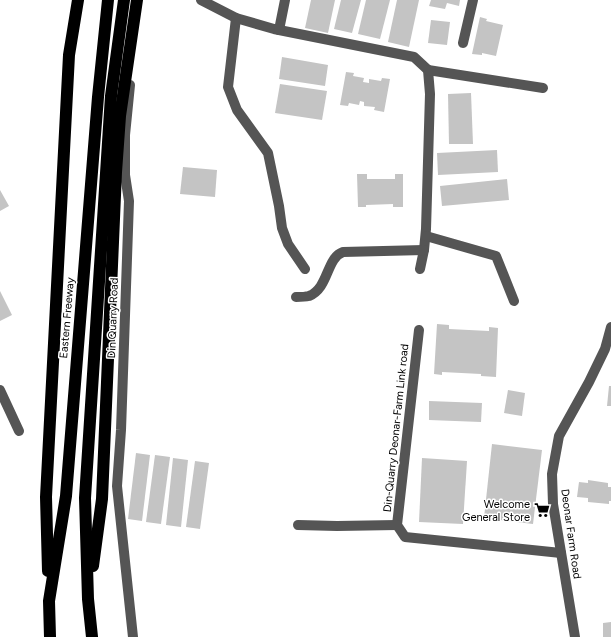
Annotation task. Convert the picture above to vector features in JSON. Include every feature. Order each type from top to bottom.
[{"type":"highway","points":[[48,600],[46,497],[69,55],[78,0]]},
{"type":"highway","name":"Eastern Freeway","points":[[50,637],[48,600],[66,496],[98,97],[108,0]]},
{"type":"highway","points":[[92,637],[88,599],[85,498],[111,96],[124,0]]},
{"type":"highway","points":[[88,599],[102,499],[115,180],[120,116],[137,0]]},
{"type":"street","name":"Din Quarry Road","points":[[133,637],[117,486],[121,430],[129,201],[125,175],[125,134],[136,30],[142,0]]},
{"type":"street","points":[[201,0],[236,18],[279,30],[414,57],[428,70],[543,88]]},
{"type":"street","points":[[279,30],[285,0]]},
{"type":"street","points":[[463,43],[473,0]]},
{"type":"street","points":[[236,18],[228,87],[237,110],[268,153],[282,228],[288,244],[305,269]]},
{"type":"street","points":[[420,269],[426,236],[430,94],[428,70]]},
{"type":"street","points":[[426,236],[496,256],[514,301]]},
{"type":"street","points":[[296,297],[309,296],[319,289],[326,279],[335,259],[340,253],[424,250]]},
{"type":"street","name":"Deonar Farm Road","points":[[575,637],[553,504],[552,474],[559,436],[589,382],[605,349],[611,327]]},
{"type":"street","name":"Din-Quarry Deonar-Farm Link road","points":[[419,330],[397,524],[405,538],[561,553]]},
{"type":"street","points":[[0,390],[19,432]]},
{"type":"street","points":[[298,524],[337,526],[397,524]]},
{"type":"building","points":[[311,0],[335,0],[328,33],[305,28]]},
{"type":"building","points":[[341,0],[361,0],[352,33],[334,29]]},
{"type":"building","points":[[366,0],[390,0],[380,39],[358,34]]},
{"type":"building","points":[[397,0],[419,0],[409,47],[388,42]]},
{"type":"building","points":[[431,0],[460,0],[459,6],[447,3],[445,9],[429,6]]},
{"type":"building","points":[[480,17],[487,19],[486,21],[503,25],[496,56],[482,53],[482,55],[472,54]]},
{"type":"building","points":[[431,20],[450,22],[447,45],[428,43]]},
{"type":"building","points":[[282,57],[328,65],[325,86],[279,79]]},
{"type":"building","points":[[346,72],[354,73],[353,76],[364,78],[363,82],[369,83],[369,79],[381,81],[382,78],[390,79],[384,112],[374,110],[375,107],[364,106],[364,102],[360,101],[359,105],[349,103],[348,106],[340,105]]},
{"type":"building","points":[[280,84],[327,91],[322,120],[275,113]]},
{"type":"building","points":[[471,93],[473,144],[449,144],[448,94]]},
{"type":"building","points":[[497,150],[498,172],[438,175],[437,153]]},
{"type":"building","points":[[183,167],[217,170],[215,197],[180,194]]},
{"type":"building","points":[[357,174],[367,174],[367,179],[395,179],[395,174],[403,174],[403,207],[393,207],[393,204],[366,205],[366,207],[358,207]]},
{"type":"building","points":[[507,179],[509,200],[442,206],[440,186]]},
{"type":"building","points":[[0,190],[9,206],[0,211]]},
{"type":"building","points":[[0,291],[12,315],[0,321]]},
{"type":"building","points":[[437,324],[449,325],[449,329],[489,331],[489,327],[498,328],[496,377],[481,376],[481,374],[442,372],[442,375],[434,374]]},
{"type":"building","points":[[609,386],[611,386],[611,406],[607,406]]},
{"type":"building","points":[[508,390],[525,393],[522,416],[504,413]]},
{"type":"building","points":[[429,401],[482,403],[481,422],[429,420]]},
{"type":"building","points":[[492,444],[542,450],[533,524],[484,518]]},
{"type":"building","points":[[136,453],[150,455],[142,521],[128,519]]},
{"type":"building","points":[[155,455],[170,457],[161,524],[146,522]]},
{"type":"building","points":[[173,458],[188,460],[181,527],[166,525]]},
{"type":"building","points":[[422,458],[467,461],[463,524],[419,522]]},
{"type":"building","points":[[195,461],[209,463],[200,529],[186,527]]},
{"type":"building","points":[[588,480],[608,483],[608,487],[611,487],[611,501],[609,501],[609,504],[588,502],[588,498],[577,497],[579,482],[588,483]]},
{"type":"building","points":[[611,622],[611,637],[603,637],[603,623]]},
{"type":"place","name":"Welcome General Store","points":[[542,510]]}]
